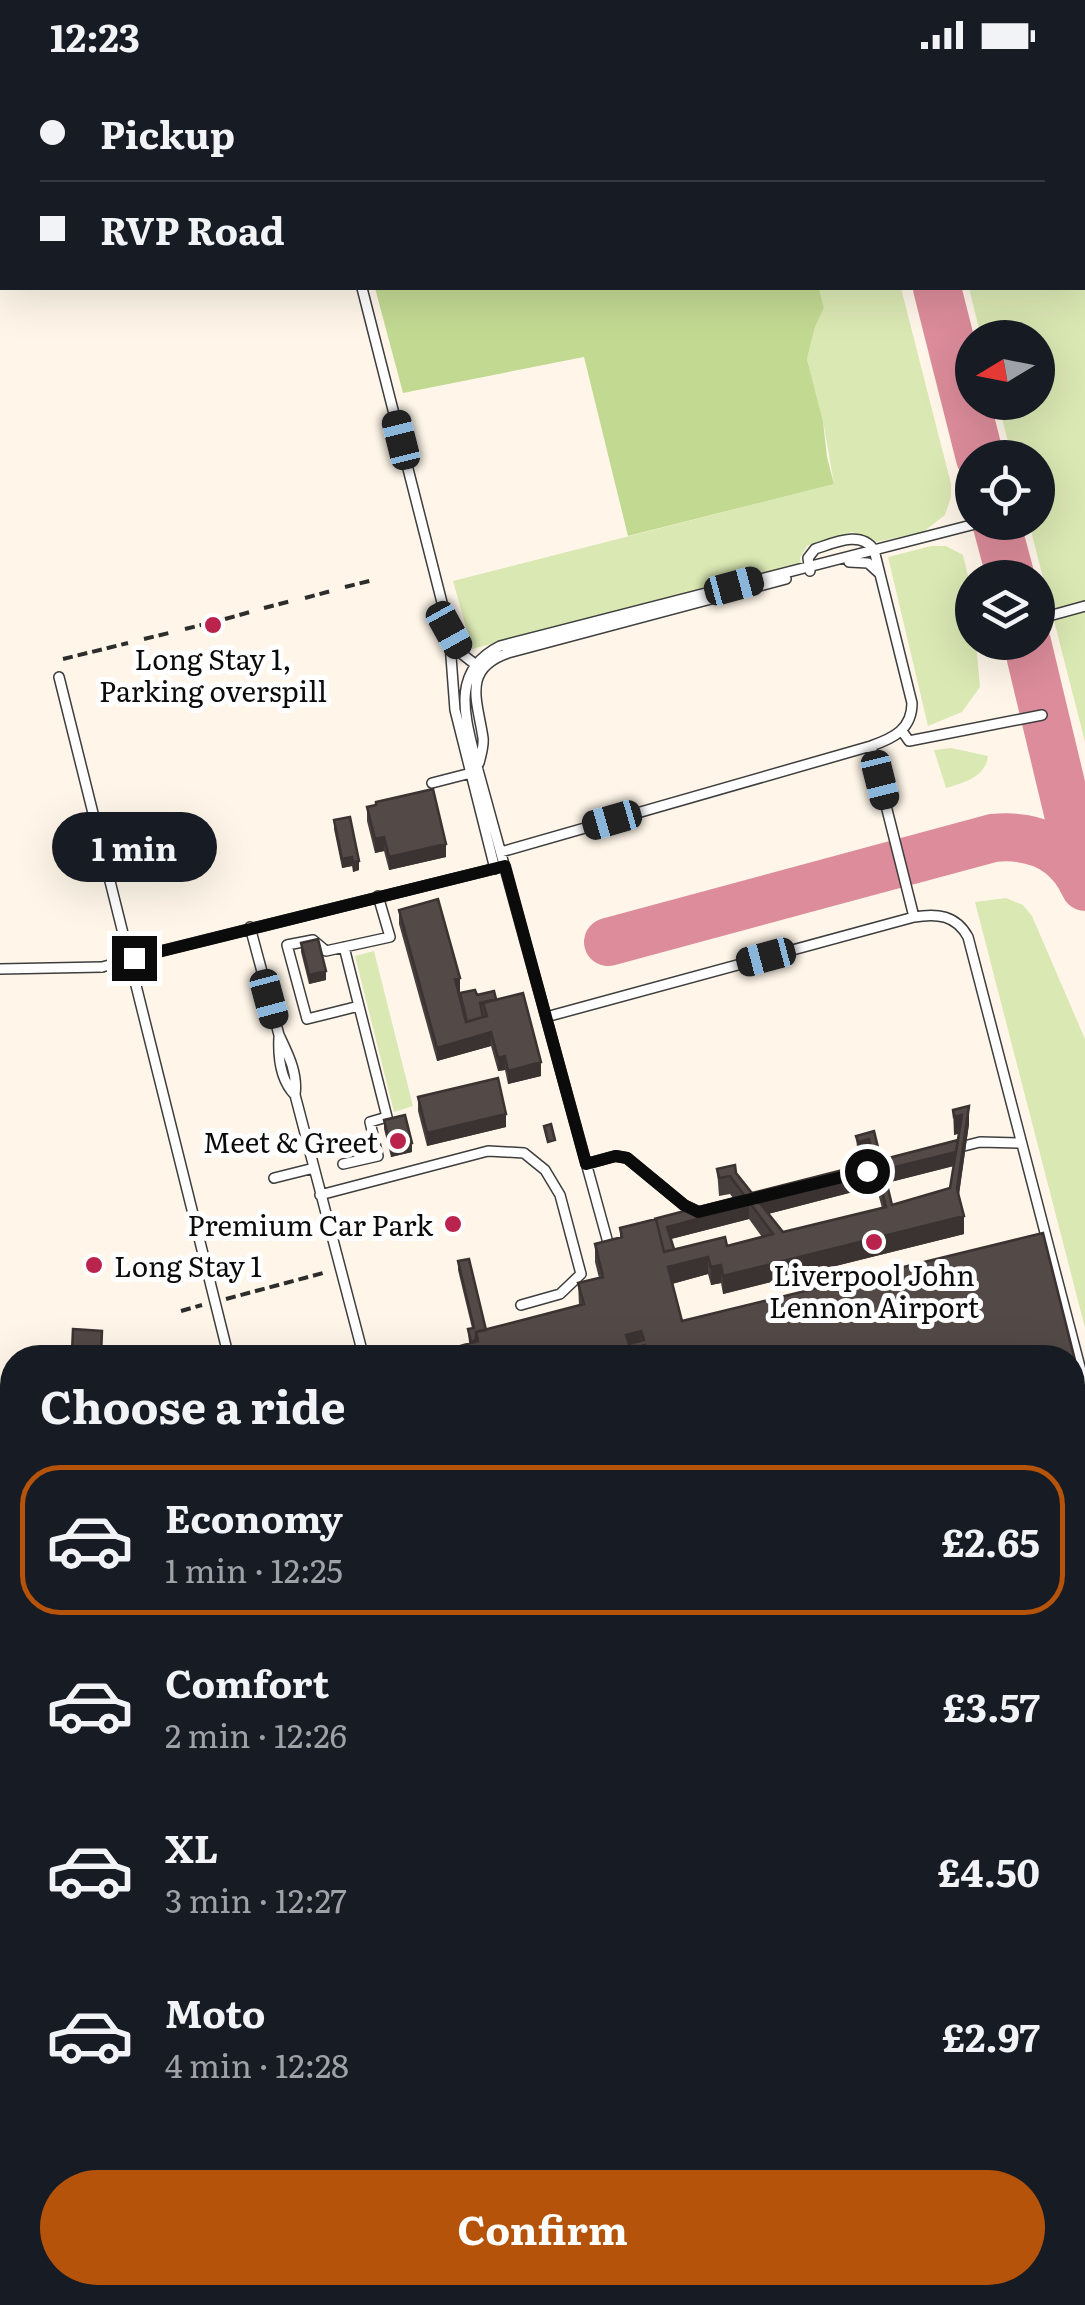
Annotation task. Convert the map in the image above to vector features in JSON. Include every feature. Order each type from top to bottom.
[{"type":"lane","points":[[363,290],[449,630],[455,710],[501,852],[500,867]]},
{"type":"lane","points":[[474,772],[484,741],[475,691],[483,669],[490,662],[955,529]]},
{"type":"lane","points":[[501,852],[871,746],[902,731],[911,716],[912,702],[874,550],[869,542],[860,539],[815,549],[808,558],[809,570]]},
{"type":"lane","points":[[612,1257],[474,772],[464,701],[468,677],[476,664],[500,646],[859,560],[876,568],[880,575]]},
{"type":"lane","points":[[1055,614],[1085,606]]},
{"type":"lane","points":[[449,630],[462,654],[476,664]]},
{"type":"lane","points":[[59,677],[225,1345]]},
{"type":"lane","points":[[902,731],[909,741],[1042,715]]},
{"type":"lane","points":[[871,746],[914,916]]},
{"type":"lane","points":[[432,783],[474,772]]},
{"type":"lane","points":[[0,969],[102,967],[500,867]]},
{"type":"lane","points":[[358,1006],[307,1018],[287,945],[313,940],[326,951],[390,937],[378,896]]},
{"type":"lane","points":[[546,1017],[914,916],[944,916],[962,926],[1074,1345]]},
{"type":"lane","points":[[250,927],[279,1036],[278,1053],[286,1086],[295,1094],[358,1345]]},
{"type":"lane","points":[[343,1164],[378,1156],[370,1122],[387,1117],[344,947]]},
{"type":"lane","points":[[942,1152],[980,1142],[1021,1143]]},
{"type":"lane","points":[[320,1195],[488,1150],[524,1153],[545,1170],[560,1194],[581,1274],[560,1294],[521,1306]]},
{"type":"lane","points":[[586,1164],[616,1156],[627,1158],[684,1205],[706,1212]]},
{"type":"lane","points":[[274,1178],[314,1168]]},
{"type":"path","points":[[345,587],[373,580]]},
{"type":"path","points":[[306,598],[331,591]]},
{"type":"path","points":[[264,608],[291,602]]},
{"type":"path","points":[[225,618],[250,612]]},
{"type":"path","points":[[185,629],[209,623]]},
{"type":"path","points":[[144,639],[169,633]]},
{"type":"path","points":[[63,659],[128,644]]},
{"type":"path","points":[[180,1310],[327,1272]]},
{"type":"green space","points":[[376,290],[820,290],[824,308],[807,359],[834,484],[628,536],[584,357],[403,393]]},
{"type":"green space","points":[[820,290],[902,290],[951,484],[945,515],[923,532],[876,542],[852,532],[807,546],[801,563],[472,649],[453,581],[834,484],[807,359],[824,308]]},
{"type":"green space","points":[[969,290],[1085,290],[1085,742],[1055,625],[1055,560],[1038,560],[1033,540],[1055,540],[1055,440],[1008,440],[1002,420],[1055,420],[1055,320],[977,320]]},
{"type":"green space","points":[[946,546],[963,555],[964,560],[955,560],[955,660],[978,660],[980,687],[962,712],[928,726],[888,557]]},
{"type":"green space","points":[[951,748],[988,756],[978,774],[946,788],[934,750]]},
{"type":"green space","points":[[1006,898],[1023,905],[1032,916],[1085,1039],[1085,1328],[975,902]]},
{"type":"green space","points":[[374,951],[413,1106],[394,1112],[355,956]]},
{"type":"building","points":[[433,789],[446,844],[389,857],[384,837],[375,839],[367,807]]},
{"type":"building","points":[[350,817],[359,861],[353,862],[352,857],[342,859],[334,820]]},
{"type":"building","points":[[438,899],[460,978],[455,979],[466,1022],[487,1016],[483,1003],[523,993],[541,1062],[508,1071],[505,1056],[498,1058],[491,1032],[437,1048],[399,910]]},
{"type":"building","points":[[318,939],[326,971],[309,975],[301,943]]},
{"type":"building","points":[[475,990],[477,995],[494,991],[496,999],[480,1003],[483,1017],[467,1022],[460,993]]},
{"type":"building","points":[[498,1078],[506,1114],[427,1133],[418,1097]]},
{"type":"building","points":[[969,1106],[957,1189],[964,1216],[723,1276],[721,1265],[711,1267],[708,1257],[668,1267],[682,1321],[1043,1233],[1071,1345],[464,1345],[478,1341],[476,1332],[584,1304],[578,1283],[603,1277],[595,1244],[622,1237],[620,1228],[656,1219],[664,1252],[725,1237],[727,1246],[773,1234],[730,1176],[719,1178],[717,1169],[735,1165],[736,1173],[783,1232],[886,1207],[869,1139],[858,1142],[856,1136],[874,1131],[892,1205],[950,1188],[962,1115],[954,1117],[953,1110]],"holes":[[[641,1331],[644,1340],[629,1344],[626,1335]]]},
{"type":"building","name":"Meet & Greet","points":[[405,1115],[412,1143],[391,1148],[384,1120]]},
{"type":"building","points":[[551,1124],[555,1140],[548,1142],[544,1126]]},
{"type":"building","points":[[958,1140],[956,1152],[883,1170],[881,1160]]},
{"type":"building","points":[[874,1162],[876,1172],[759,1203],[752,1193]]},
{"type":"building","points":[[742,1196],[749,1205],[667,1227],[674,1249],[664,1252],[654,1219]]},
{"type":"building","points":[[469,1259],[486,1330],[476,1332],[476,1340],[471,1342],[468,1329],[474,1328],[458,1261]]},
{"type":"building","points":[[73,1329],[102,1331],[101,1345],[72,1345]]},
{"type":"taxiway","points":[[938,290],[975,440]]},
{"type":"taxiway","points":[[1001,540],[1006,560]]},
{"type":"taxiway","points":[[1031,660],[1084,880]]},
{"type":"taxiway","points":[[608,942],[993,838],[1022,838],[1048,846],[1069,862],[1085,887]]},
{"type":"place","name":"Long Stay 1, Parking overspill","points":[[213,625]]},
{"type":"place","name":"Meet & Greet","points":[[398,1141]]},
{"type":"place","name":"Premium Car Park","points":[[453,1224]]},
{"type":"place","name":"Liverpool John Lennon Airport","points":[[874,1242]]},
{"type":"place","name":"Long Stay 1","points":[[94,1265]]},
{"type":"route","points":[[134,958],[505,866],[586,1164],[616,1156],[627,1158],[698,1212],[867,1171]]}]
